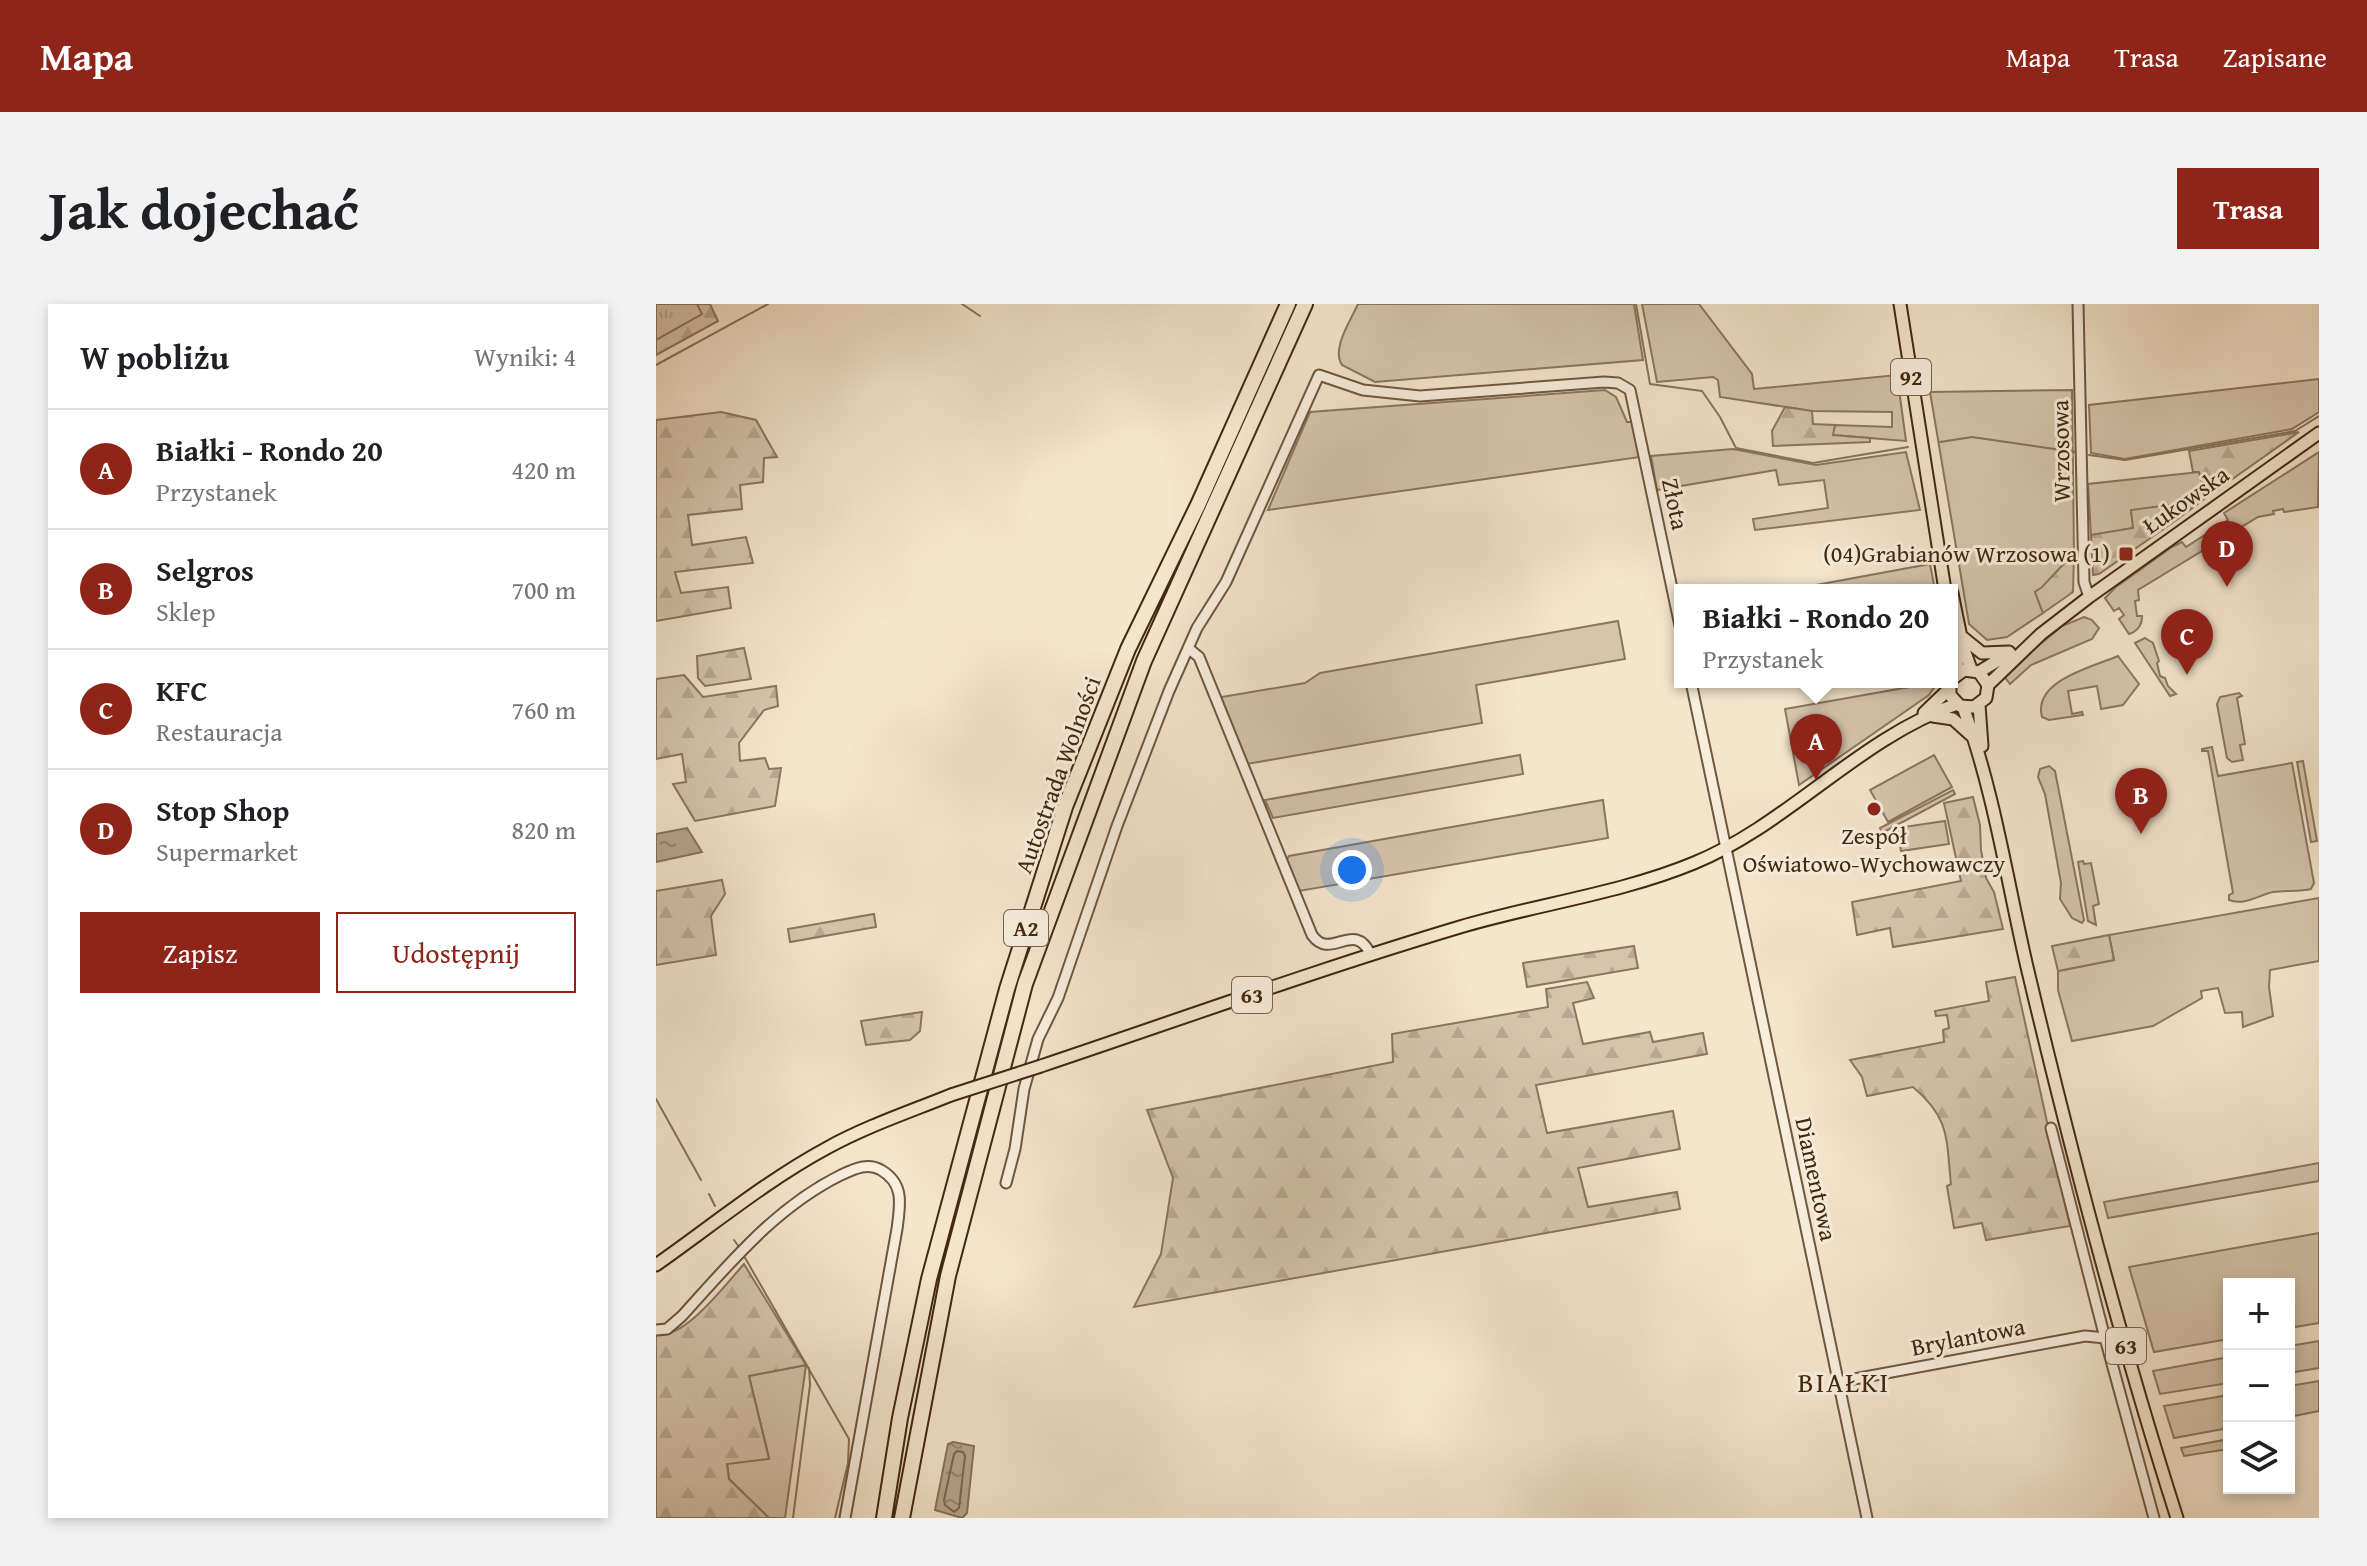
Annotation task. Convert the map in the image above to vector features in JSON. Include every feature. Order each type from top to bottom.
[{"type":"highway","name":"Autostrada Wolności","points":[[884,1518],[900,1418],[929,1279],[1007,989],[1065,807],[1128,649],[1198,505],[1288,304]]},
{"type":"highway","name":"Autostrada Wolności","points":[[902,1518],[948,1276],[1025,984],[1144,661],[1305,304]]},
{"type":"main road","name":"92","points":[[1900,304],[1944,584]]},
{"type":"main road","name":"Łukowska","points":[[1988,685],[2041,634],[2089,597],[2319,433]]},
{"type":"main road","name":"92","points":[[1923,450],[1951,584]]},
{"type":"main road","points":[[1958,631],[1971,647],[1982,653],[1991,655],[2013,651]]},
{"type":"main road","name":"92","points":[[1958,633],[1975,671]]},
{"type":"main road","name":"Łukowska","points":[[1975,671],[2041,634]]},
{"type":"main road","points":[[1975,671],[1988,685]]},
{"type":"main road","name":"63","points":[[1958,678],[1975,671]]},
{"type":"main road","name":"63","points":[[1988,685],[1986,698],[1979,705],[1978,721],[1989,795]]},
{"type":"main road","name":"63","points":[[1905,729],[1945,688]]},
{"type":"main road","name":"63","points":[[1954,688],[1973,737],[1989,795],[2027,968],[2109,1290],[2177,1518]]},
{"type":"main road","name":"63","points":[[656,1265],[777,1177],[874,1125],[951,1095],[1371,955],[1463,926],[1657,876],[1726,848],[1928,716],[1960,706],[1979,705]]},
{"type":"main road","points":[[1928,716],[1953,719],[1973,737]]},
{"type":"street","name":"Wrzosowa","points":[[2078,304],[2084,578],[2089,597]]},
{"type":"street","name":"Złota","points":[[1188,648],[1226,582],[1319,375],[1363,390],[1420,396],[1604,382],[1618,383],[1630,390],[1674,598]]},
{"type":"street","points":[[1006,1183],[1015,1149],[1024,1089],[1038,1039],[1058,998],[1117,826],[1188,648],[1199,657],[1312,935],[1315,940],[1328,945],[1358,939],[1365,942],[1371,955]]},
{"type":"street","points":[[1692,688],[1726,848]]},
{"type":"street","name":"Diamentowa","points":[[1726,848],[1867,1518]]},
{"type":"street","points":[[2051,1128],[2154,1518]]},
{"type":"street","points":[[656,1330],[667,1329],[682,1316],[779,1214],[821,1185],[859,1167],[876,1167],[891,1176],[900,1192],[897,1229],[845,1518]]},
{"type":"street","name":"Brylantowa","points":[[1838,1382],[2085,1336],[2105,1338]]},
{"type":"green space","points":[[656,304],[710,304],[718,321],[656,355]]},
{"type":"green space","points":[[656,304],[697,304],[702,314],[656,340]]},
{"type":"green space","points":[[1358,304],[1634,304],[1643,360],[1375,382],[1342,365],[1339,358],[1343,334]]},
{"type":"green space","points":[[1642,304],[1699,304],[1752,374],[1754,389],[1897,375],[1906,441],[1832,435],[1835,425],[1892,427],[1892,412],[1812,411],[1720,397],[1718,380],[1713,377],[1657,382]]},
{"type":"green space","points":[[2319,379],[2319,412],[2292,429],[2125,459],[2091,453],[2089,405]]},
{"type":"green space","points":[[1605,390],[1616,397],[1627,422],[1633,422],[1640,457],[1268,510],[1310,412]]},
{"type":"green space","points":[[2072,390],[2074,553],[2035,592],[2043,613],[2007,637],[1987,640],[1969,624],[1930,392]]},
{"type":"green space","points":[[1785,407],[1812,411],[1813,424],[1835,425],[1833,435],[1870,438],[1870,442],[1773,446],[1772,431]]},
{"type":"green space","points":[[721,412],[756,420],[777,457],[764,458],[763,482],[740,485],[742,509],[688,515],[692,545],[746,537],[753,563],[675,572],[681,593],[728,587],[731,608],[656,621],[656,420]]},
{"type":"green space","points":[[2299,432],[2207,497],[2199,472],[2193,472],[2189,451]]},
{"type":"green space","points":[[1733,449],[1816,465],[1906,452],[1920,510],[1755,530],[1753,519],[1828,508],[1824,480],[1779,485],[1776,470],[1657,490],[1651,456]]},
{"type":"green space","points":[[2319,452],[2318,507],[2284,512],[2283,509],[2258,517],[2138,590],[2139,600],[2135,601],[2137,616],[2142,616],[2141,622],[2129,634],[2119,619],[2124,615],[2119,608],[2114,611],[2105,598],[2116,587],[2172,547],[2182,542],[2186,547],[2228,520],[2224,513]]},
{"type":"green space","points":[[2199,472],[2207,497],[2179,518],[2176,504],[2131,511],[2134,528],[2091,535],[2088,484]]},
{"type":"green space","points":[[2176,504],[2179,518],[2099,574],[2093,575],[2091,535],[2133,528],[2131,510]]},
{"type":"green space","points":[[2074,553],[2073,592],[2043,613],[2035,592]]},
{"type":"green space","points":[[1930,564],[1934,584],[1822,584]]},
{"type":"green space","points":[[2084,617],[2099,628],[2092,639],[2031,665],[2010,684],[2003,675],[2062,626]]},
{"type":"green space","points":[[1618,621],[1625,659],[1476,685],[1482,723],[1247,764],[1218,700],[1305,683],[1320,673]]},
{"type":"green space","points":[[2145,638],[2153,643],[2160,676],[2165,678],[2176,694],[2170,696],[2135,643]]},
{"type":"green space","points":[[744,648],[751,679],[705,686],[698,678],[697,656]]},
{"type":"green space","points":[[2118,656],[2139,684],[2123,705],[2101,709],[2097,686],[2068,691],[2072,714],[2082,712],[2083,715],[2049,720],[2042,717],[2041,704],[2056,684]]},
{"type":"green space","points":[[684,675],[703,697],[776,686],[778,706],[764,710],[739,743],[740,761],[765,758],[769,769],[781,768],[775,806],[695,821],[673,784],[686,782],[682,754],[656,759],[656,679]]},
{"type":"green space","points":[[1904,688],[1934,688],[1929,695],[1799,785],[1785,709]]},
{"type":"green space","points":[[2239,693],[2242,696],[2237,698],[2245,744],[2240,745],[2243,760],[2232,762],[2227,758],[2217,704],[2220,697]]},
{"type":"green space","points":[[2212,747],[2218,776],[2292,763],[2314,883],[2311,889],[2273,892],[2240,902],[2229,900],[2229,895],[2233,893],[2208,751],[2202,751]]},
{"type":"green space","points":[[1520,755],[1523,774],[1273,818],[1265,800]]},
{"type":"green space","points":[[1934,755],[1952,787],[1888,822],[1870,790]]},
{"type":"green space","points":[[2303,761],[2317,841],[2311,842],[2297,762]]},
{"type":"green space","points":[[2049,766],[2055,771],[2084,920],[2082,923],[2072,918],[2060,899],[2061,883],[2045,794],[2038,777],[2040,769]]},
{"type":"green space","points":[[1953,790],[1955,794],[1882,833],[1880,828]]},
{"type":"green space","points":[[1973,797],[1980,825],[1986,878],[1994,892],[2003,929],[1893,947],[1890,928],[1857,935],[1852,902],[1961,881],[1944,803]]},
{"type":"green space","points":[[1603,800],[1608,838],[1299,891],[1286,861],[1289,856]]},
{"type":"green space","points":[[1945,821],[1949,844],[1901,851],[1897,828]]},
{"type":"green space","points":[[2083,861],[2084,864],[2091,863],[2099,904],[2093,906],[2096,925],[2088,921],[2078,862]]},
{"type":"green space","points":[[722,880],[725,894],[711,916],[716,955],[656,965],[656,891]]},
{"type":"green space","points":[[2319,898],[2319,961],[2270,970],[2273,1016],[2243,1027],[2242,1012],[2225,1013],[2218,988],[2201,991],[2202,998],[2153,1026],[2072,1041],[2058,990],[2058,971],[2114,960],[2109,935]]},
{"type":"green space","points":[[874,914],[876,927],[790,942],[788,929]]},
{"type":"green space","points":[[2109,935],[2114,960],[2058,971],[2052,946]]},
{"type":"green space","points":[[1634,946],[1638,968],[1527,987],[1523,963]]},
{"type":"green space","points":[[2015,977],[2070,1226],[1986,1240],[1982,1223],[1954,1228],[1947,1186],[1951,1184],[1947,1142],[1934,1109],[1913,1087],[1867,1096],[1862,1077],[1850,1060],[1944,1042],[1943,1030],[1949,1028],[1947,1015],[1936,1016],[1935,1011],[1989,1001],[1986,982]]},
{"type":"green space","points":[[1587,982],[1594,998],[1573,1003],[1583,1044],[1650,1032],[1653,1042],[1703,1033],[1707,1054],[1536,1085],[1547,1133],[1673,1111],[1680,1149],[1578,1168],[1588,1207],[1677,1192],[1680,1209],[1134,1307],[1161,1254],[1173,1178],[1147,1110],[1393,1062],[1392,1034],[1548,1007],[1546,989]]},
{"type":"green space","points":[[922,1012],[920,1031],[910,1040],[866,1045],[861,1021]]},
{"type":"green space","points":[[2319,1163],[2319,1181],[2108,1218],[2104,1202]]},
{"type":"green space","points":[[2319,1233],[2319,1323],[2295,1327],[2295,1278],[2223,1278],[2223,1340],[2154,1352],[2129,1267]]},
{"type":"green space","points":[[744,1264],[806,1365],[749,1376],[769,1459],[727,1464],[729,1479],[769,1518],[656,1518],[656,1335],[679,1329],[692,1320]]},
{"type":"green space","points":[[2319,1341],[2319,1368],[2295,1372],[2295,1345]]},
{"type":"green space","points":[[2223,1358],[2223,1384],[2160,1394],[2153,1371]]},
{"type":"green space","points":[[806,1365],[785,1518],[769,1518],[729,1479],[727,1463],[769,1458],[749,1376]]},
{"type":"green space","points":[[2319,1381],[2319,1411],[2295,1416],[2295,1385]]},
{"type":"green space","points":[[2223,1396],[2223,1429],[2174,1438],[2164,1406]]},
{"type":"green space","points":[[2223,1440],[2223,1450],[2184,1456],[2181,1448]]},
{"type":"water","points":[[687,828],[702,852],[656,862],[656,834]]},
{"type":"water","points":[[948,1444],[974,1446],[967,1513],[962,1518],[935,1510]]},
{"type":"waterway","points":[[656,365],[768,304]]},
{"type":"waterway","points":[[962,304],[980,316]]},
{"type":"waterway","points":[[1636,304],[1650,384],[1702,391],[1736,448],[1813,463],[1908,447]]},
{"type":"waterway","points":[[2089,455],[2125,460],[2295,431],[2319,416]]},
{"type":"waterway","points":[[1940,442],[1972,437],[2075,452]]},
{"type":"waterway","points":[[656,1099],[701,1180]]},
{"type":"waterway","points":[[709,1194],[715,1206]]},
{"type":"waterway","points":[[734,1240],[739,1247]]},
{"type":"waterway","points":[[744,1256],[849,1439],[848,1463],[835,1518]]},
{"type":"waterway","points":[[793,1518],[810,1385],[809,1368]]},
{"type":"place","name":"(04)Grabianów Wrzosowa (1)","points":[[2126,554]]},
{"type":"place","name":"Stop Shop","points":[[2227,587]]},
{"type":"place","name":"KFC","points":[[2187,675]]},
{"type":"place","name":"Białki - Rondo 20","points":[[1816,780]]},
{"type":"place","name":"Zespół Oświatowo-Wychowawczy","points":[[1874,809]]},
{"type":"place","name":"Selgros","points":[[2141,834]]},
{"type":"district","name":"BIAŁKI","points":[[1844,1382]]}]
